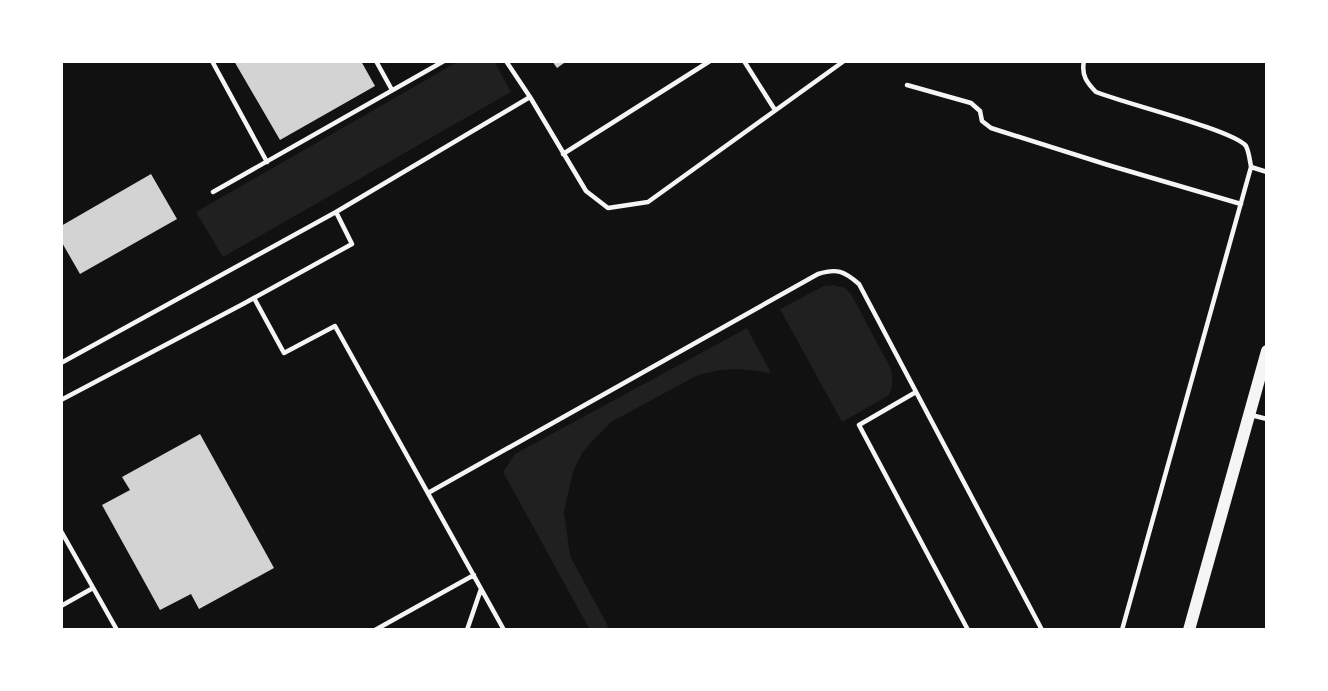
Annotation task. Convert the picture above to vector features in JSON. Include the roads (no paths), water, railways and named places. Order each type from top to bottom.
[{"type":"main road","points":[[1189,630],[1267,351]]},
{"type":"lane","points":[[212,61],[267,162]]},
{"type":"lane","points":[[376,61],[392,90]]},
{"type":"lane","points":[[213,192],[444,61]]},
{"type":"lane","points":[[506,61],[586,191],[608,208],[648,202],[844,61]]},
{"type":"lane","points":[[563,153],[710,61]]},
{"type":"lane","points":[[744,61],[775,110]]},
{"type":"lane","points":[[1084,61],[1084,78],[1096,92],[1237,139],[1247,148],[1251,167],[1122,630]]},
{"type":"lane","points":[[907,85],[971,103],[980,111],[982,121],[991,128],[1241,204]]},
{"type":"lane","points":[[61,363],[336,212],[530,97]]},
{"type":"lane","points":[[1251,167],[1267,172]]},
{"type":"lane","points":[[61,400],[352,244],[336,212]]},
{"type":"lane","points":[[428,493],[818,274],[832,270],[848,274],[859,284],[1042,630]]},
{"type":"lane","points":[[254,298],[284,353],[335,326],[504,630]]},
{"type":"lane","points":[[916,391],[859,425],[968,630]]},
{"type":"lane","points":[[1249,414],[1267,419]]},
{"type":"lane","points":[[61,531],[117,630]]},
{"type":"lane","points":[[374,630],[474,575]]},
{"type":"lane","points":[[61,606],[93,588]]},
{"type":"lane","points":[[467,630],[481,589]]}]
